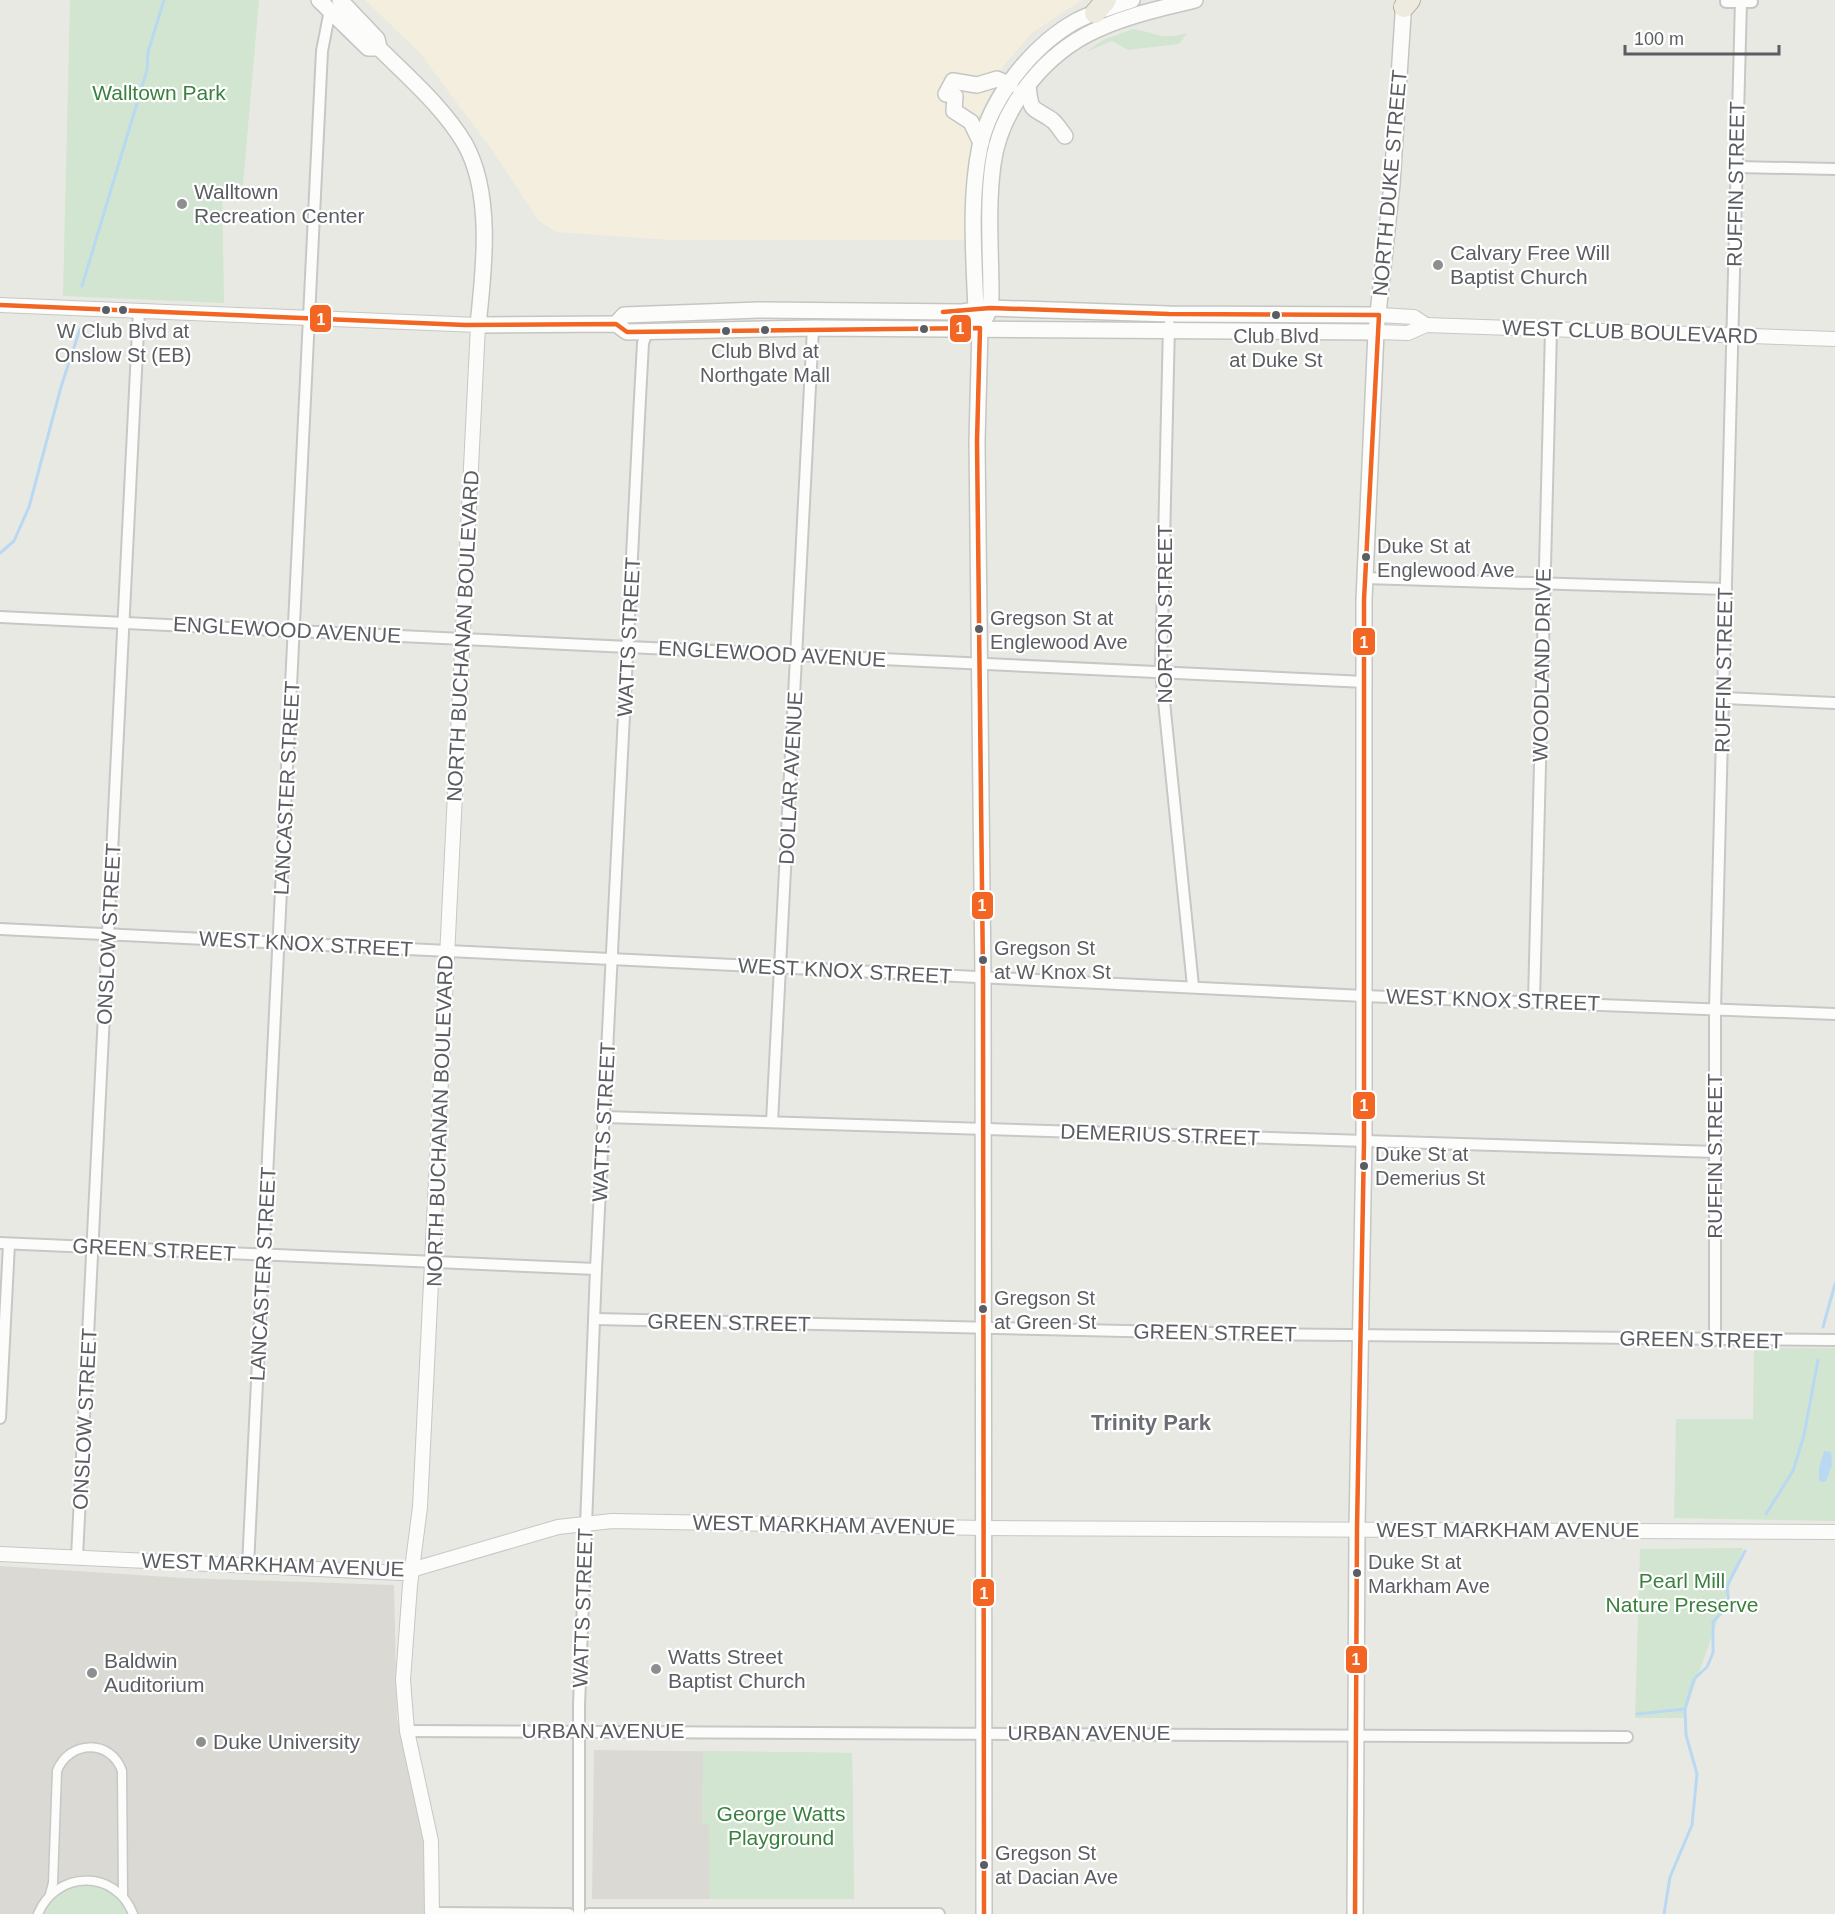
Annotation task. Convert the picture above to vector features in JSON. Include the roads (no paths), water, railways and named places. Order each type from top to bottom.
[{"type":"main road","points":[[983,310],[975,193],[981,143],[993,110],[1032,57],[1062,30],[1100,7],[1132,0]]},
{"type":"main road","points":[[984,1914],[984,1129],[977,441],[980,328],[993,162],[1001,132],[1014,106],[1028,86],[1059,54],[1086,35],[1126,18],[1195,0]]},
{"type":"main road","name":"NORTH DUKE STREET","points":[[1355,1914],[1357,1529],[1364,1142],[1365,578],[1376,332],[1391,196],[1406,2]]},
{"type":"main road","points":[[330,3],[377,39],[379,48],[445,117],[465,144],[481,192],[484,223],[478,325]]},
{"type":"main road","points":[[981,143],[971,122],[954,111],[951,95],[952,81],[977,85],[997,79],[1010,85]]},
{"type":"main road","points":[[1028,86],[1030,104],[1035,112],[1052,120],[1065,136]]},
{"type":"main road","name":"WEST CLUB BOULEVARD","points":[[616,324],[624,315],[687,312],[983,310],[1376,332]]},
{"type":"main road","points":[[647,332],[660,319],[687,312]]},
{"type":"main road","name":"WEST CLUB BOULEVARD","points":[[478,325],[616,324],[624,331],[647,332],[813,328],[980,328],[1379,315]]},
{"type":"street","name":"RUFFIN STREET","points":[[1715,1340],[1715,1009],[1741,1]]},
{"type":"street","points":[[1726,2],[1752,2]]},
{"type":"street","name":"LANCASTER STREET","points":[[248,1566],[265,1256],[322,51],[330,3]]},
{"type":"street","points":[[1737,167],[1835,169]]},
{"type":"street","name":"WEST CLUB BOULEVARD","points":[[0,305],[478,325]]},
{"type":"street","name":"ONSLOW STREET","points":[[77,1557],[139,310]]},
{"type":"street","name":"WEST CLUB BOULEVARD","points":[[1379,315],[1414,316],[1426,326]]},
{"type":"street","name":"NORTON STREET","points":[[1169,322],[1161,672],[1193,986]]},
{"type":"street","name":"NORTH BUCHANAN BOULEVARD","points":[[432,1914],[432,1857],[429,1825],[407,1731],[404,1658],[412,1571],[419,1533],[434,1263],[478,325]]},
{"type":"street","name":"WEST CLUB BOULEVARD","points":[[1376,332],[1408,333],[1426,326],[1835,339]]},
{"type":"street","name":"DOLLAR AVENUE","points":[[772,1122],[813,328]]},
{"type":"street","name":"WOODLAND DRIVE","points":[[1534,1001],[1551,330]]},
{"type":"street","name":"WATTS STREET","points":[[579,1914],[579,1730],[596,1269],[643,343],[647,332]]},
{"type":"street","points":[[1365,578],[1726,589]]},
{"type":"street","name":"ENGLEWOOD AVENUE","points":[[0,618],[295,630],[1365,682]]},
{"type":"street","points":[[1724,698],[1835,703]]},
{"type":"street","name":"WEST KNOX STREET","points":[[0,929],[1364,996],[1835,1014]]},
{"type":"street","name":"DEMERIUS STREET","points":[[604,1117],[1716,1152]]},
{"type":"street","points":[[0,1418],[4,1243]]},
{"type":"street","name":"GREEN STREET","points":[[4,1243],[596,1269]]},
{"type":"street","name":"GREEN STREET","points":[[595,1319],[984,1329],[1835,1340]]},
{"type":"street","name":"WEST MARKHAM AVENUE","points":[[0,1554],[412,1571],[558,1527],[586,1522],[984,1528],[1835,1532]]},
{"type":"street","name":"URBAN AVENUE","points":[[407,1731],[579,1730],[1627,1737]]},
{"type":"street","points":[[39,1914],[53,1883],[57,1771],[60,1763],[72,1751],[89,1747],[110,1753],[119,1763],[122,1771],[123,1896]]},
{"type":"street","points":[[50,1894],[67,1883],[85,1880],[105,1883],[123,1896],[133,1914]]},
{"type":"street","points":[[432,1914],[569,1914]]},
{"type":"street","points":[[589,1914],[939,1914]]},
{"type":"water","points":[[1824,1451],[1831,1452],[1832,1465],[1826,1481],[1822,1482],[1819,1480],[1819,1468]]},
{"type":"waterway","points":[[82,286],[147,70],[148,52],[164,0]]},
{"type":"waterway","points":[[0,553],[14,541],[29,507],[61,387],[80,329]]},
{"type":"waterway","points":[[1823,1327],[1835,1284]]},
{"type":"waterway","points":[[1766,1514],[1793,1471],[1804,1435],[1818,1360]]},
{"type":"waterway","points":[[1664,1914],[1670,1877],[1692,1825],[1697,1774],[1686,1735],[1685,1709],[1694,1679],[1707,1667],[1713,1653],[1713,1622],[1729,1604],[1727,1586],[1745,1551]]},
{"type":"waterway","points":[[1637,1714],[1685,1709]]},
{"type":"place","name":"Walltown Recreation Center","points":[[182,204]]},
{"type":"place","name":"Calvary Free Will Baptist Church","points":[[1438,265]]},
{"type":"place","name":"W Club Blvd at Onslow St (EB)","points":[[123,310]]},
{"type":"place","name":"Club Blvd at Duke St","points":[[1276,315]]},
{"type":"place","name":"Club Blvd at Northgate Mall","points":[[765,330]]},
{"type":"place","name":"Duke St at Englewood Ave","points":[[1366,557]]},
{"type":"place","name":"Gregson St at Englewood Ave","points":[[979,629]]},
{"type":"place","name":"Gregson St at W Knox St","points":[[983,960]]},
{"type":"place","name":"Duke St at Demerius St","points":[[1364,1166]]},
{"type":"place","name":"Gregson St at Green St","points":[[983,1309]]},
{"type":"place","name":"Duke St at Markham Ave","points":[[1357,1573]]},
{"type":"place","name":"Watts Street Baptist Church","points":[[656,1669]]},
{"type":"place","name":"Baldwin Auditorium","points":[[92,1673]]},
{"type":"place","name":"Duke University","points":[[201,1742]]},
{"type":"place","name":"Gregson St at Dacian Ave","points":[[984,1865]]},
{"type":"district","name":"Trinity Park","points":[[1151,1422]]},
{"type":"park label","name":"Walltown Park","points":[[159,93]]},
{"type":"park label","name":"Pearl Mill Nature Preserve","points":[[1682,1593]]},
{"type":"park label","name":"George Watts Playground","points":[[781,1826]]}]
